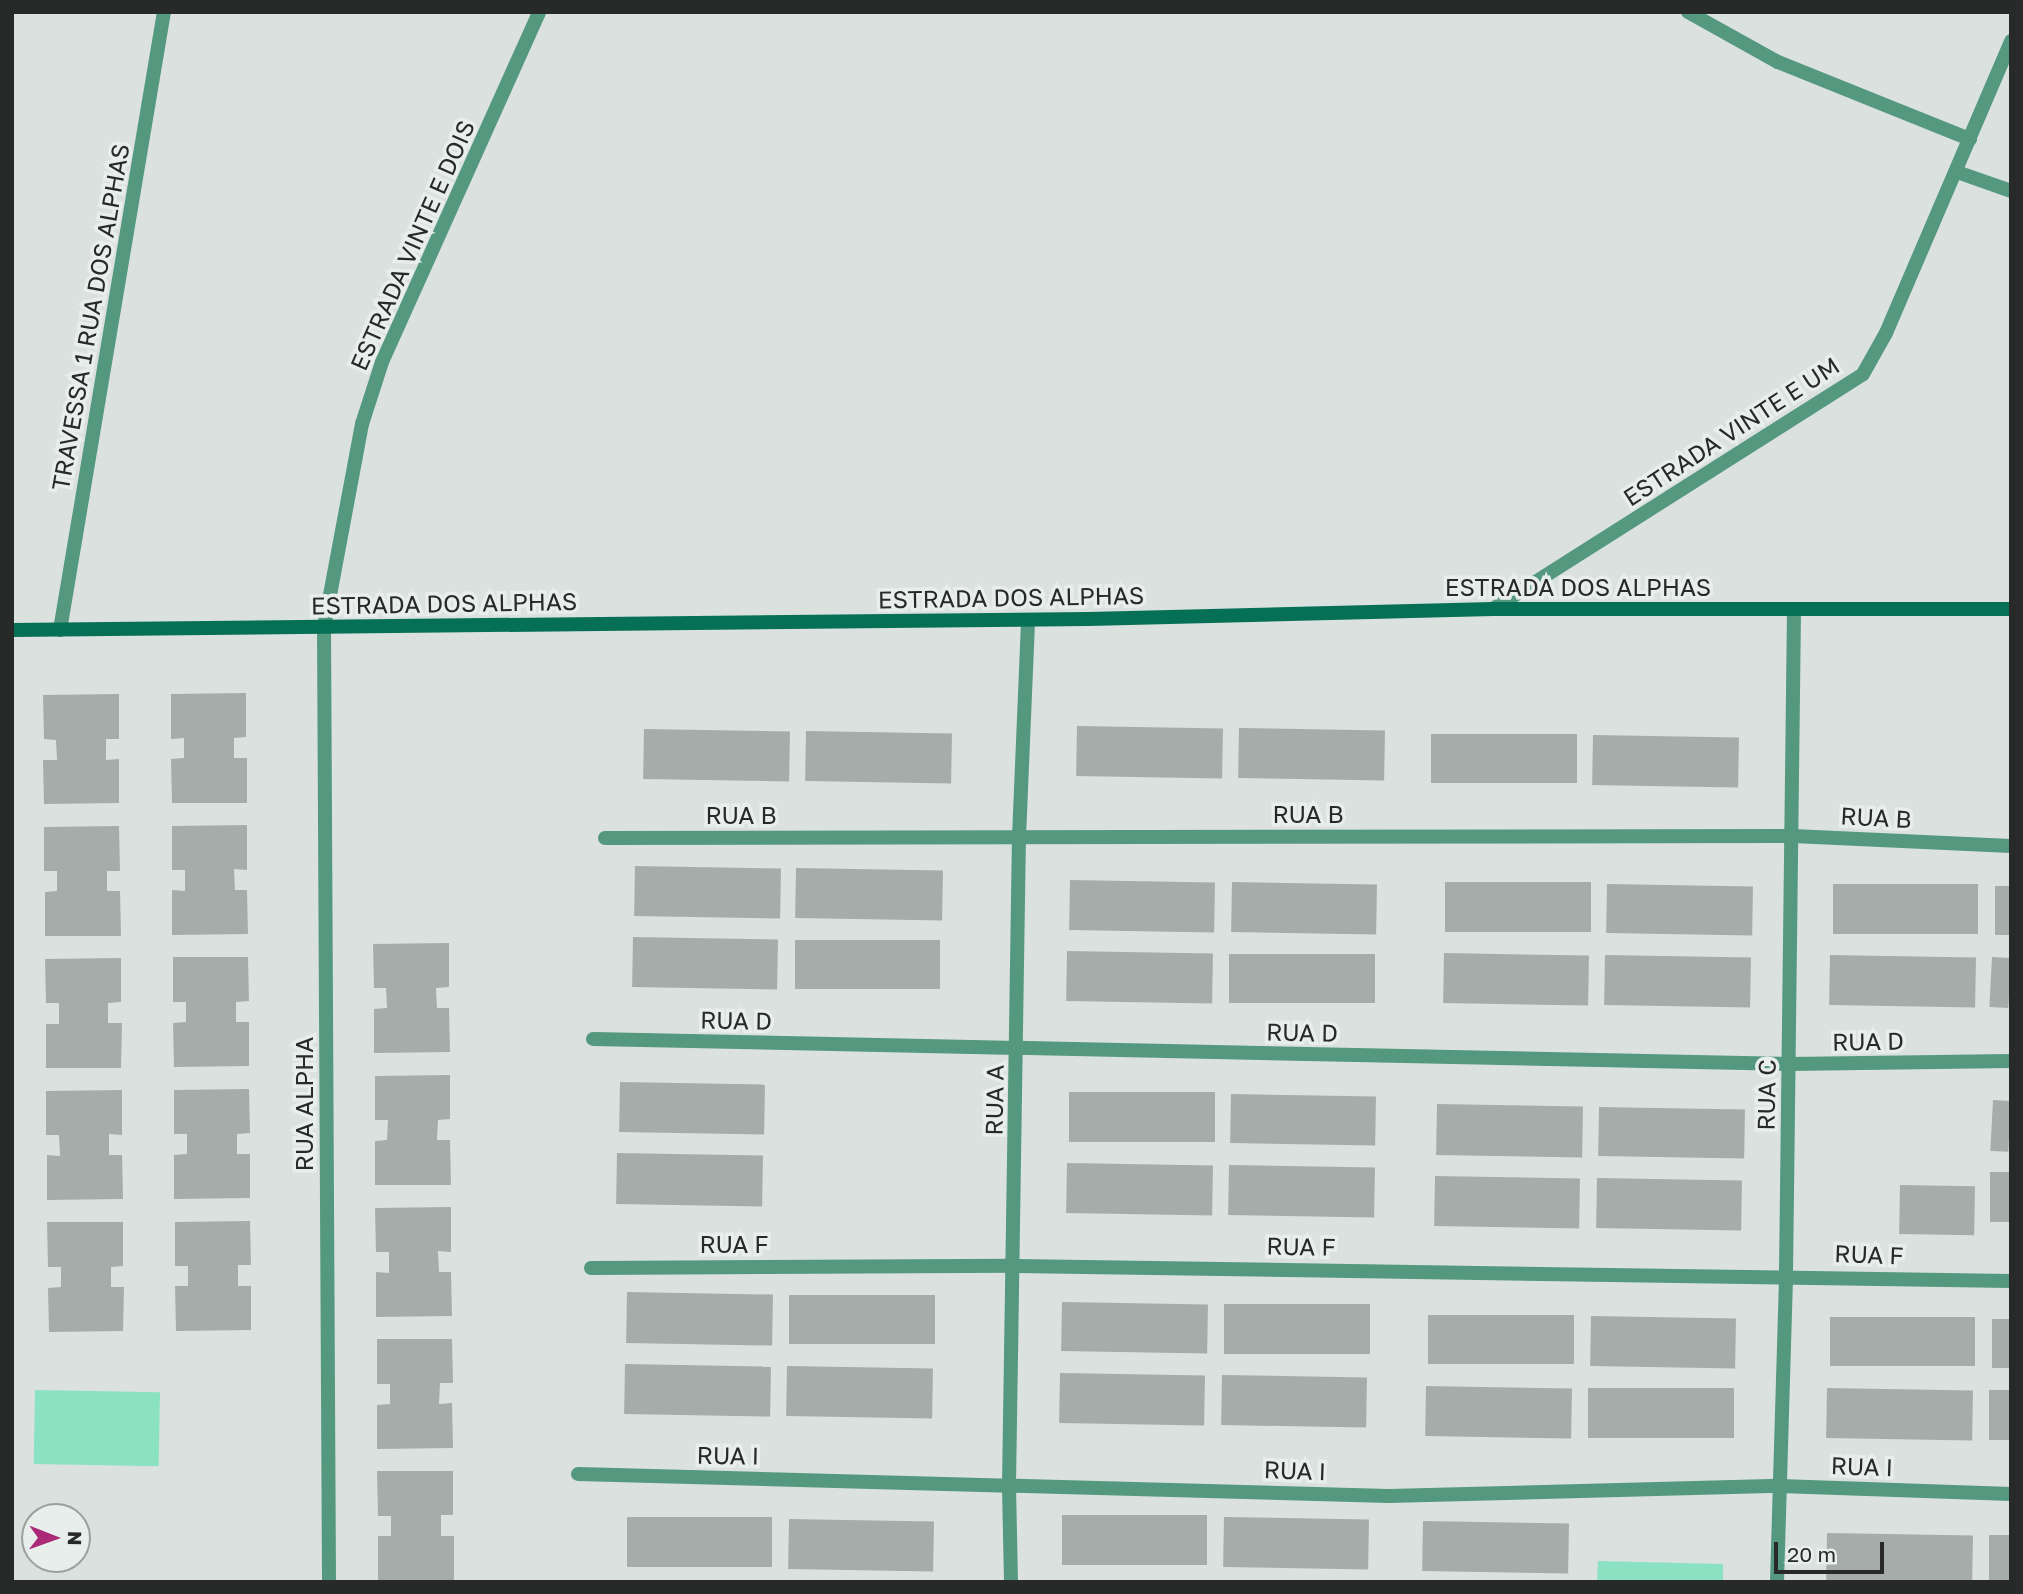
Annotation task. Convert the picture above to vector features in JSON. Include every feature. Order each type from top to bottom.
[{"type":"street","name":"TRAVESSA 1 RUA DOS ALPHAS","points":[[60,630],[164,12]]},
{"type":"street","name":"ESTRADA VINTE E DOIS","points":[[324,627],[362,424],[382,362],[538,12]]},
{"type":"street","points":[[1688,12],[1778,62],[1970,139]]},
{"type":"street","name":"ESTRADA VINTE E UM","points":[[1493,609],[1863,373],[1886,333],[1957,173],[2011,41]]},
{"type":"street","points":[[1957,173],[2011,191]]},
{"type":"street","name":"ESTRADA DOS ALPHAS","points":[[12,630],[1028,620],[1493,609],[2011,609]]},
{"type":"street","name":"RUA C","points":[[1777,1582],[1786,1274],[1794,610]]},
{"type":"street","name":"RUA A","points":[[1011,1582],[1009,1485],[1018,1050],[1019,837],[1028,620]]},
{"type":"street","name":"RUA ALPHA","points":[[324,627],[328,1582]]},
{"type":"street","name":"RUA B","points":[[605,838],[1793,836],[2011,846]]},
{"type":"street","name":"RUA D","points":[[593,1040],[1789,1065],[2011,1061]]},
{"type":"street","name":"RUA F","points":[[591,1268],[1014,1266],[1786,1274],[2011,1281]]},
{"type":"street","name":"RUA I","points":[[578,1474],[1389,1496],[1780,1486],[2011,1494]]},
{"type":"green space","points":[[35,1390],[160,1392],[159,1466],[34,1464]]},
{"type":"green space","points":[[1598,1561],[1723,1564],[1723,1582],[1597,1582]]},
{"type":"building","points":[[246,693],[246,737],[234,738],[234,758],[247,758],[247,803],[172,803],[171,759],[184,758],[184,738],[171,739],[171,694]]},
{"type":"building","points":[[119,694],[119,739],[106,739],[106,760],[119,759],[119,803],[44,804],[43,760],[57,760],[56,740],[44,739],[43,695]]},
{"type":"building","points":[[1077,726],[1223,729],[1222,779],[1076,776]]},
{"type":"building","points":[[1239,728],[1385,731],[1384,781],[1238,778]]},
{"type":"building","points":[[644,729],[790,732],[789,782],[643,779]]},
{"type":"building","points":[[806,731],[952,734],[951,784],[805,781]]},
{"type":"building","points":[[1431,734],[1577,734],[1577,783],[1431,783]]},
{"type":"building","points":[[1593,735],[1739,738],[1738,788],[1592,785]]},
{"type":"building","points":[[247,825],[247,870],[234,869],[235,890],[247,890],[248,934],[172,935],[172,890],[185,891],[185,870],[172,870],[172,826]]},
{"type":"building","points":[[119,826],[120,871],[107,871],[107,891],[120,891],[121,936],[45,936],[45,892],[57,891],[57,871],[44,871],[44,827]]},
{"type":"building","points":[[635,866],[781,869],[780,919],[634,916]]},
{"type":"building","points":[[796,868],[943,871],[942,921],[795,918]]},
{"type":"building","points":[[1070,880],[1215,883],[1214,933],[1069,930]]},
{"type":"building","points":[[1232,882],[1377,885],[1376,935],[1231,932]]},
{"type":"building","points":[[1445,882],[1591,882],[1591,932],[1445,932]]},
{"type":"building","points":[[1607,884],[1753,887],[1752,936],[1606,933]]},
{"type":"building","points":[[1833,884],[1978,884],[1978,934],[1833,934]]},
{"type":"building","points":[[1995,886],[2011,886],[2011,935],[1995,935]]},
{"type":"building","points":[[633,937],[778,940],[777,990],[632,987]]},
{"type":"building","points":[[795,940],[940,940],[940,989],[795,989]]},
{"type":"building","points":[[449,943],[449,987],[436,988],[437,1008],[449,1008],[450,1052],[374,1053],[374,1009],[387,1008],[386,988],[374,988],[373,944]]},
{"type":"building","points":[[1067,951],[1213,954],[1212,1004],[1066,1001]]},
{"type":"building","points":[[1444,953],[1589,956],[1588,1006],[1443,1003]]},
{"type":"building","points":[[1229,954],[1375,954],[1375,1003],[1229,1003]]},
{"type":"building","points":[[1605,955],[1751,958],[1750,1008],[1604,1005]]},
{"type":"building","points":[[1830,955],[1976,958],[1975,1008],[1829,1005]]},
{"type":"building","points":[[173,957],[248,957],[249,1001],[236,1002],[236,1022],[249,1022],[249,1066],[174,1067],[173,1023],[186,1022],[186,1002],[173,1002]]},
{"type":"building","points":[[1992,957],[2011,958],[2008,1008],[1989,1007]]},
{"type":"building","points":[[121,958],[121,1002],[108,1003],[108,1023],[122,1023],[121,1068],[46,1068],[46,1024],[59,1024],[59,1003],[46,1003],[45,959]]},
{"type":"building","points":[[450,1075],[450,1119],[438,1120],[437,1140],[450,1140],[451,1185],[375,1185],[375,1141],[387,1140],[388,1120],[375,1120],[375,1076]]},
{"type":"building","points":[[620,1082],[765,1085],[764,1135],[619,1132]]},
{"type":"building","points":[[249,1089],[250,1133],[237,1134],[237,1154],[250,1154],[250,1198],[174,1199],[174,1155],[187,1154],[187,1134],[174,1134],[174,1090]]},
{"type":"building","points":[[122,1090],[122,1135],[109,1134],[109,1155],[122,1155],[123,1199],[47,1200],[47,1155],[60,1156],[59,1135],[46,1135],[46,1091]]},
{"type":"building","points":[[1069,1092],[1215,1092],[1215,1142],[1069,1142]]},
{"type":"building","points":[[1231,1094],[1376,1097],[1375,1146],[1230,1143]]},
{"type":"building","points":[[1993,1100],[2011,1101],[2008,1152],[1990,1151]]},
{"type":"building","points":[[1437,1104],[1583,1107],[1582,1158],[1436,1155]]},
{"type":"building","points":[[1599,1107],[1745,1110],[1744,1159],[1598,1156]]},
{"type":"building","points":[[617,1153],[763,1156],[762,1207],[616,1204]]},
{"type":"building","points":[[1067,1163],[1213,1166],[1212,1216],[1066,1213]]},
{"type":"building","points":[[1229,1165],[1375,1168],[1374,1218],[1228,1215]]},
{"type":"building","points":[[1990,1172],[2011,1172],[2011,1222],[1990,1222]]},
{"type":"building","points":[[1435,1176],[1580,1179],[1579,1229],[1434,1226]]},
{"type":"building","points":[[1597,1178],[1742,1181],[1741,1231],[1596,1228]]},
{"type":"building","points":[[1900,1185],[1975,1186],[1974,1235],[1899,1234]]},
{"type":"building","points":[[451,1207],[451,1252],[438,1251],[439,1272],[451,1272],[452,1316],[376,1317],[376,1272],[389,1273],[389,1252],[376,1252],[375,1208]]},
{"type":"building","points":[[250,1221],[251,1265],[238,1265],[238,1286],[251,1286],[251,1330],[176,1331],[175,1286],[188,1286],[188,1266],[175,1266],[175,1222]]},
{"type":"building","points":[[47,1222],[123,1222],[123,1266],[111,1267],[111,1287],[124,1287],[123,1331],[49,1332],[48,1288],[61,1287],[61,1267],[48,1267]]},
{"type":"building","points":[[627,1292],[773,1295],[772,1346],[626,1343]]},
{"type":"building","points":[[789,1295],[935,1295],[935,1344],[789,1344]]},
{"type":"building","points":[[1062,1302],[1208,1305],[1207,1354],[1061,1351]]},
{"type":"building","points":[[1224,1304],[1370,1304],[1370,1354],[1224,1354]]},
{"type":"building","points":[[1428,1315],[1574,1315],[1574,1364],[1428,1364]]},
{"type":"building","points":[[1591,1316],[1736,1319],[1735,1369],[1590,1366]]},
{"type":"building","points":[[1830,1317],[1975,1317],[1975,1366],[1830,1366]]},
{"type":"building","points":[[1992,1319],[2011,1319],[2011,1368],[1992,1368]]},
{"type":"building","points":[[377,1339],[452,1339],[453,1383],[440,1383],[439,1404],[452,1403],[453,1448],[377,1449],[377,1405],[390,1404],[390,1384],[377,1384]]},
{"type":"building","points":[[625,1364],[771,1367],[770,1417],[624,1414]]},
{"type":"building","points":[[787,1366],[933,1369],[932,1419],[786,1416]]},
{"type":"building","points":[[1060,1373],[1205,1376],[1204,1426],[1059,1423]]},
{"type":"building","points":[[1222,1375],[1367,1378],[1366,1428],[1221,1425]]},
{"type":"building","points":[[1426,1386],[1572,1389],[1571,1439],[1425,1436]]},
{"type":"building","points":[[1588,1388],[1734,1388],[1734,1438],[1588,1438]]},
{"type":"building","points":[[1827,1388],[1973,1391],[1972,1441],[1826,1438]]},
{"type":"building","points":[[1989,1390],[2011,1390],[2011,1440],[1989,1440]]},
{"type":"building","points":[[377,1471],[453,1471],[453,1515],[441,1515],[441,1536],[454,1536],[454,1580],[378,1581],[378,1536],[391,1536],[391,1516],[378,1516]]},
{"type":"building","points":[[1062,1515],[1207,1515],[1207,1565],[1062,1565]]},
{"type":"building","points":[[627,1517],[772,1517],[772,1567],[627,1567]]},
{"type":"building","points":[[1224,1517],[1369,1520],[1368,1570],[1223,1567]]},
{"type":"building","points":[[789,1519],[934,1522],[933,1572],[788,1569]]},
{"type":"building","points":[[1423,1521],[1569,1524],[1568,1574],[1422,1571]]},
{"type":"building","points":[[1827,1533],[1973,1536],[1972,1582],[1826,1582]]},
{"type":"building","points":[[1989,1535],[2011,1535],[2011,1582],[1989,1582]]}]
